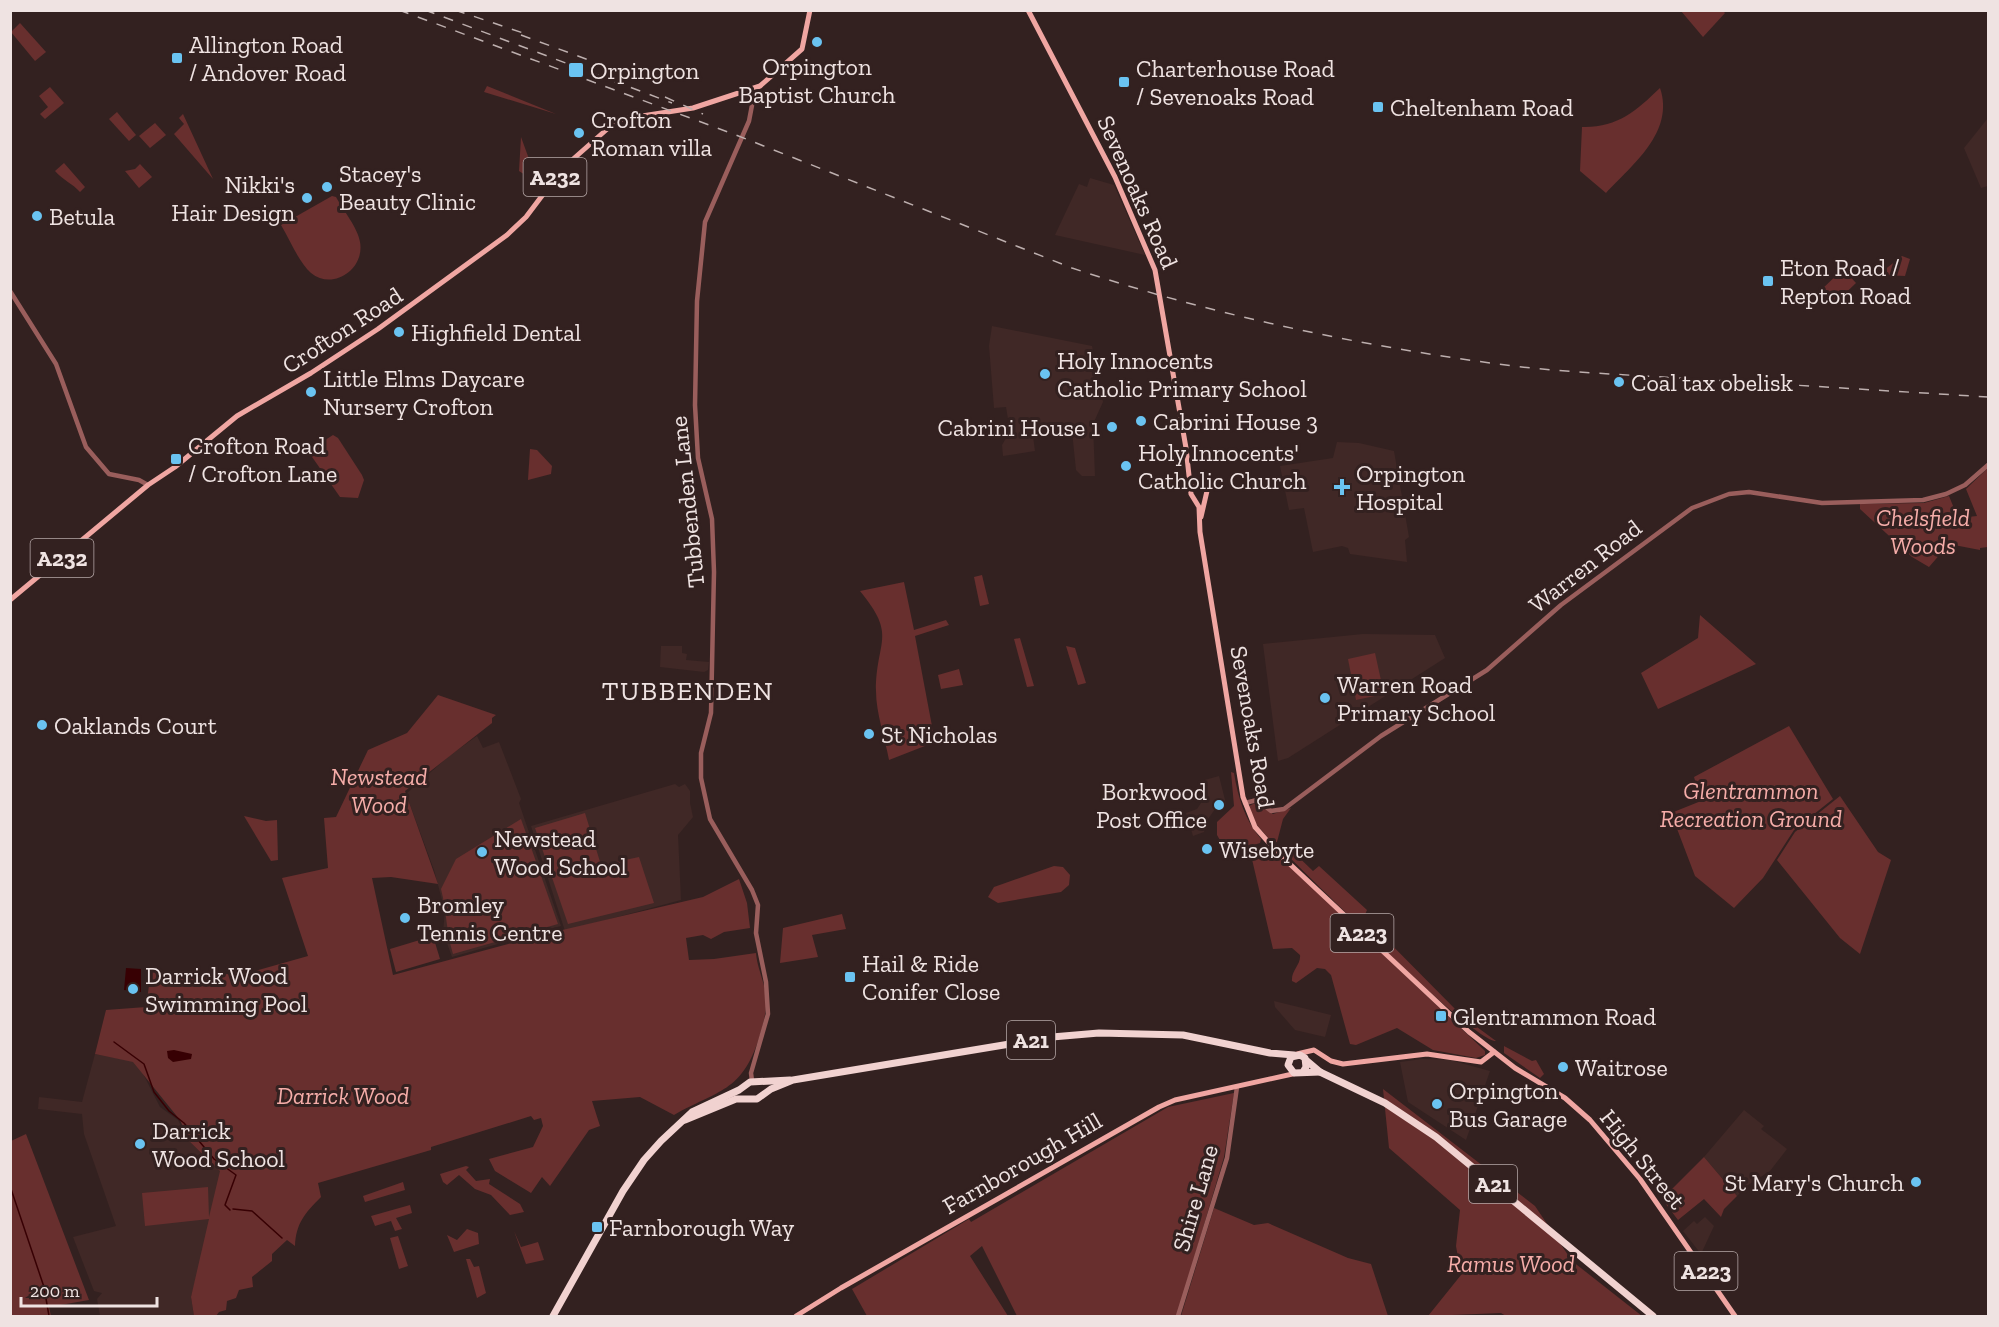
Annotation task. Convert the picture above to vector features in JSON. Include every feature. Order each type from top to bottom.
[{"type":"highway","name":"A21","points":[[756,1082],[793,1080],[1087,1033],[1183,1035],[1270,1053],[1295,1055]]},
{"type":"highway","name":"A21","points":[[1270,1053],[1289,1067]]},
{"type":"highway","points":[[1295,1055],[1306,1060],[1300,1073],[1289,1067],[1295,1055]]},
{"type":"highway","name":"A21","points":[[1306,1060],[1320,1072],[1378,1099],[1426,1130],[1653,1317]]},
{"type":"highway","name":"A21","points":[[1300,1073],[1320,1072]]},
{"type":"highway","name":"A21","points":[[763,1093],[793,1080]]},
{"type":"highway","points":[[553,1317],[634,1173],[655,1146],[685,1120],[705,1104],[756,1082],[763,1093],[757,1099],[748,1098],[724,1103],[685,1120]]},
{"type":"highway","points":[[746,1086],[748,1098]]},
{"type":"main road","name":"A232","points":[[752,90],[774,76],[801,51],[810,10]]},
{"type":"main road","name":"Sevenoaks Road","points":[[1028,10],[1080,106],[1122,193],[1157,277],[1192,488]]},
{"type":"main road","name":"Crofton Road","points":[[10,600],[148,485],[175,467],[237,416],[311,373],[369,335],[507,235],[526,217],[563,168],[617,121],[693,108],[752,90]]},
{"type":"main road","name":"Sevenoaks Road","points":[[1190,471],[1200,484]]},
{"type":"main road","points":[[1192,488],[1200,484]]},
{"type":"main road","name":"A223","points":[[1200,484],[1206,488],[1206,496]]},
{"type":"main road","name":"A223","points":[[1192,488],[1194,498]]},
{"type":"main road","name":"Sevenoaks Road","points":[[1200,522],[1206,496]]},
{"type":"main road","points":[[1194,498],[1202,499],[1206,496]]},
{"type":"main road","name":"Sevenoaks Road","points":[[1194,498],[1198,504],[1245,803],[1255,827],[1277,852],[1421,989],[1494,1052]]},
{"type":"main road","points":[[1295,1055],[1310,1050],[1318,1051],[1336,1063],[1347,1064],[1427,1054],[1481,1062],[1494,1052]]},
{"type":"main road","points":[[1306,1060],[1310,1050]]},
{"type":"main road","name":"High Street","points":[[1494,1052],[1568,1100],[1618,1151],[1706,1271],[1735,1317]]},
{"type":"main road","points":[[1280,1077],[1289,1067]]},
{"type":"main road","name":"Farnborough Hill","points":[[796,1317],[841,1288],[1149,1112],[1175,1100],[1300,1073]]},
{"type":"street","name":"Tubbenden Lane","points":[[752,90],[752,108],[747,127],[724,172],[705,222],[697,301],[695,405],[698,458],[712,519],[714,572],[711,713],[701,753],[701,778],[710,819],[758,904],[756,933],[766,982],[768,1014],[751,1073],[756,1082]]},
{"type":"street","points":[[10,291],[58,369],[86,447],[109,474],[139,480],[148,485]]},
{"type":"street","name":"Warren Road","points":[[1245,803],[1257,800],[1271,811],[1284,809],[1381,736],[1487,670],[1561,605],[1679,517],[1700,504],[1729,494],[1749,492],[1822,503],[1923,500],[1946,494],[1965,485],[1989,465]]},
{"type":"street","name":"Shire Lane","points":[[1178,1317],[1227,1158],[1237,1087]]},
{"type":"shaded area","points":[[1988,118],[1988,186],[1981,188],[1964,148]]},
{"type":"shaded area","points":[[1090,178],[1114,185],[1145,255],[1055,235],[1079,184],[1087,187]]},
{"type":"shaded area","name":"Holy Innocents Catholic Primary School","points":[[992,326],[1092,346],[1103,402],[1093,424],[1095,476],[1082,476],[1076,470],[1071,422],[1032,429],[1035,451],[1003,456],[1002,445],[1010,431],[1006,407],[994,408],[989,346]]},
{"type":"shaded area","name":"Orpington Hospital","points":[[1337,442],[1359,443],[1394,451],[1409,537],[1405,540],[1407,562],[1350,554],[1348,548],[1342,546],[1313,552],[1304,508],[1289,510],[1280,466],[1333,458]]},
{"type":"shaded area","name":"Warren Road Primary School","points":[[1363,634],[1435,635],[1445,658],[1288,758],[1278,761],[1263,644]]},
{"type":"shaded area","points":[[661,646],[682,646],[682,653],[687,654],[686,660],[709,662],[708,670],[704,672],[660,667]]},
{"type":"shaded area","name":"Newstead Wood School","points":[[477,736],[483,748],[499,742],[521,799],[519,803],[561,926],[452,957],[443,932],[445,911],[434,870],[406,794],[449,756]]},
{"type":"shaded area","points":[[1219,776],[1226,804],[1215,809],[1208,819],[1204,832],[1193,836],[1186,813],[1197,809],[1205,797],[1201,781]]},
{"type":"shaded area","points":[[675,784],[679,787],[685,784],[690,791],[693,817],[678,835],[681,900],[565,931],[531,826]]},
{"type":"shaded area","points":[[126,968],[141,969],[141,992],[124,990]]},
{"type":"shaded area","points":[[1274,1001],[1331,1015],[1325,1037],[1295,1030],[1275,1007]]},
{"type":"shaded area","points":[[174,1050],[192,1054],[191,1059],[173,1062],[168,1058],[167,1051]]},
{"type":"shaded area","name":"Darrick Wood School","points":[[95,1054],[137,1062],[160,1107],[178,1120],[189,1141],[224,1174],[191,1297],[194,1316],[100,1316],[97,1299],[102,1293],[94,1291],[73,1237],[116,1226],[84,1134],[82,1114],[38,1109],[39,1097],[82,1102]]},
{"type":"shaded area","name":"Orpington Bus Garage","points":[[1422,1059],[1450,1060],[1490,1071],[1466,1140],[1408,1102],[1400,1062]]},
{"type":"shaded area","points":[[1744,1110],[1764,1126],[1761,1129],[1787,1149],[1770,1171],[1748,1185],[1737,1196],[1704,1157]]},
{"type":"shaded area","points":[[1705,1217],[1714,1226],[1701,1254],[1683,1231],[1694,1221],[1697,1224]]},
{"type":"green space","points":[[1681,11],[1723,11],[1725,13],[1703,37]]},
{"type":"green space","points":[[20,23],[46,52],[35,61],[11,32]]},
{"type":"green space","points":[[487,86],[556,114],[484,92]]},
{"type":"green space","points":[[50,87],[64,103],[45,119],[40,114],[48,107],[39,96]]},
{"type":"green space","points":[[1660,88],[1663,104],[1662,119],[1656,133],[1638,159],[1606,193],[1580,171],[1582,127],[1606,125],[1616,121],[1634,111]]},
{"type":"green space","points":[[117,112],[136,135],[129,141],[109,119]]},
{"type":"green space","points":[[183,114],[213,179],[174,134],[184,124],[179,118]]},
{"type":"green space","points":[[155,123],[166,135],[150,148],[139,136]]},
{"type":"green space","points":[[521,137],[529,159],[543,175],[539,184],[519,171]]},
{"type":"green space","points":[[64,163],[85,187],[80,192],[55,171]]},
{"type":"green space","points":[[140,164],[152,177],[139,188],[125,171],[135,169]]},
{"type":"green space","points":[[332,196],[336,197],[356,231],[360,242],[360,252],[358,261],[346,274],[329,280],[320,278],[306,268],[281,225]]},
{"type":"green space","points":[[1902,256],[1910,259],[1905,276],[1883,275],[1883,271]]},
{"type":"green space","points":[[1843,269],[1856,283],[1832,306],[1819,292]]},
{"type":"green space","points":[[333,435],[338,438],[364,480],[358,498],[340,497],[310,454],[311,449]]},
{"type":"green space","points":[[530,449],[537,450],[552,466],[551,474],[528,480]]},
{"type":"green space","name":"Chelsfield Woods","points":[[1988,468],[1988,547],[1980,548],[1980,550],[1954,545],[1942,552],[1929,567],[1912,557],[1860,509],[1860,504],[1924,503],[1949,496],[1958,518],[1977,516],[1966,489]]},
{"type":"green space","points":[[982,575],[989,604],[980,606],[974,577]]},
{"type":"green space","points":[[904,582],[914,630],[946,620],[949,625],[915,636],[935,742],[889,760],[876,699],[882,629],[872,606],[860,591]]},
{"type":"green space","points":[[1700,615],[1756,664],[1658,709],[1641,673],[1698,638]]},
{"type":"green space","points":[[1020,638],[1034,686],[1027,687],[1014,639]]},
{"type":"green space","points":[[1066,646],[1075,648],[1086,683],[1078,685]]},
{"type":"green space","points":[[1375,653],[1384,694],[1356,700],[1348,659]]},
{"type":"green space","points":[[959,669],[963,685],[941,689],[938,675]]},
{"type":"green space","points":[[438,695],[496,715],[492,718],[492,723],[405,791],[438,884],[391,877],[372,878],[393,975],[541,935],[703,897],[739,879],[747,903],[750,928],[724,932],[711,939],[703,935],[686,938],[689,960],[756,953],[766,1003],[762,1028],[752,1056],[745,1069],[727,1087],[674,1115],[640,1097],[592,1101],[600,1126],[589,1130],[550,1186],[542,1177],[531,1193],[495,1171],[489,1159],[533,1147],[543,1126],[541,1118],[534,1120],[531,1116],[431,1147],[431,1150],[318,1183],[321,1197],[302,1219],[297,1231],[295,1246],[287,1240],[272,1254],[272,1261],[252,1277],[253,1287],[239,1290],[236,1298],[227,1301],[226,1310],[219,1312],[216,1316],[194,1316],[191,1297],[209,1219],[145,1226],[142,1193],[208,1187],[209,1217],[220,1171],[189,1141],[180,1120],[133,1062],[95,1054],[106,1010],[146,1007],[151,971],[248,975],[250,974],[248,973],[308,956],[282,878],[328,868],[324,818],[336,817],[368,750],[407,733]]},
{"type":"green space","name":"Glentrammon Recreation Ground","points":[[1789,726],[1833,799],[1794,830],[1763,878],[1734,908],[1695,876],[1671,813],[1701,801],[1694,777]]},
{"type":"green space","points":[[1231,772],[1234,773],[1246,816],[1261,839],[1260,843],[1236,849],[1226,846],[1217,835],[1217,822],[1234,806]]},
{"type":"green space","name":"Glentrammon Recreation Ground","points":[[1840,796],[1878,852],[1891,860],[1860,954],[1840,938],[1777,860],[1795,832]]},
{"type":"green space","points":[[1255,803],[1273,814],[1291,808],[1283,819],[1277,842],[1273,843],[1256,824],[1249,806]]},
{"type":"green space","points":[[585,813],[601,865],[639,857],[654,903],[568,924],[535,828]]},
{"type":"green space","points":[[244,816],[266,821],[277,820],[278,860],[271,861]]},
{"type":"green space","points":[[521,819],[558,924],[453,954],[441,889],[456,859]]},
{"type":"green space","points":[[1286,845],[1313,871],[1319,866],[1367,910],[1364,917],[1462,1016],[1496,1041],[1482,1035],[1428,990],[1287,855]]},
{"type":"green space","points":[[1269,846],[1485,1051],[1485,1055],[1476,1058],[1433,1050],[1397,1028],[1356,1045],[1350,1044],[1331,975],[1325,969],[1317,968],[1296,983],[1292,981],[1292,977],[1300,955],[1292,948],[1273,949],[1251,855]]},
{"type":"green space","points":[[1054,866],[1063,867],[1070,875],[1069,885],[1061,892],[998,903],[988,897],[994,887]]},
{"type":"green space","points":[[842,914],[846,929],[812,935],[818,957],[780,963],[783,928]]},
{"type":"green space","points":[[433,936],[440,959],[396,972],[390,949]]},
{"type":"green space","points":[[1504,1046],[1532,1061],[1536,1060],[1544,1074],[1540,1078],[1504,1053]]},
{"type":"green space","name":"Ramus Wood","points":[[1383,1089],[1535,1206],[1572,1261],[1642,1316],[1506,1316],[1501,1313],[1428,1316],[1461,1275],[1456,1246],[1460,1210],[1389,1148]]},
{"type":"green space","points":[[1234,1093],[1224,1157],[1177,1316],[1017,1316],[982,1246],[970,1256],[1008,1316],[867,1316],[852,1289],[969,1219],[971,1222],[1168,1107]]},
{"type":"green space","points":[[26,1134],[89,1300],[49,1307],[51,1316],[11,1316],[11,1141]]},
{"type":"green space","points":[[1704,1157],[1737,1196],[1724,1209],[1721,1217],[1704,1199],[1678,1220],[1662,1199]]},
{"type":"green space","points":[[469,1167],[466,1170],[476,1181],[490,1179],[489,1184],[520,1204],[524,1212],[510,1215],[491,1195],[475,1189],[459,1175],[447,1185],[443,1182],[440,1174]]},
{"type":"green space","points":[[403,1182],[405,1190],[365,1202],[363,1196]]},
{"type":"green space","points":[[410,1205],[412,1213],[396,1218],[402,1229],[395,1231],[391,1221],[375,1226],[371,1216]]},
{"type":"green space","name":"Ramus Wood","points":[[1214,1208],[1254,1225],[1268,1223],[1348,1258],[1371,1264],[1388,1316],[1181,1316]]},
{"type":"green space","points":[[467,1229],[478,1233],[479,1244],[454,1252],[447,1235],[457,1240]]},
{"type":"green space","points":[[514,1231],[521,1247],[538,1242],[544,1260],[526,1264]]},
{"type":"green space","points":[[398,1236],[408,1266],[399,1269],[390,1238]]},
{"type":"green space","points":[[466,1259],[470,1259],[474,1267],[479,1266],[486,1293],[477,1298]]},
{"type":"waterway","points":[[114,1042],[144,1064],[154,1092],[169,1111],[184,1123],[214,1159],[236,1175],[225,1205],[230,1210]]},
{"type":"waterway","points":[[10,1186],[44,1287],[49,1316]]},
{"type":"waterway","points":[[233,1209],[252,1211],[282,1238]]},
{"type":"railway","points":[[399,10],[736,135],[1072,268],[1235,315],[1346,339],[1513,366],[1604,374],[1988,397]]},
{"type":"railway","points":[[425,10],[672,103]]},
{"type":"railway","points":[[455,10],[529,35]]},
{"type":"railway","points":[[521,35],[605,66]]},
{"type":"railway","points":[[665,97],[703,114]]},
{"type":"place","name":"Orpington Baptist Church","points":[[817,42]]},
{"type":"place","name":"Allington Road / Andover Road","points":[[177,58]]},
{"type":"place","name":"Orpington","points":[[576,70]]},
{"type":"place","name":"Charterhouse Road / Sevenoaks Road","points":[[1124,82]]},
{"type":"place","name":"Cheltenham Road","points":[[1378,107]]},
{"type":"place","name":"Crofton Roman villa","points":[[579,133]]},
{"type":"place","name":"Stacey's Beauty Clinic","points":[[327,187]]},
{"type":"place","name":"Nikki's Hair Design","points":[[307,198]]},
{"type":"place","name":"Betula","points":[[37,216]]},
{"type":"place","name":"Eton Road / Repton Road","points":[[1768,281]]},
{"type":"place","name":"Highfield Dental","points":[[399,332]]},
{"type":"place","name":"Holy Innocents Catholic Primary School","points":[[1045,374]]},
{"type":"place","name":"Coal tax obelisk","points":[[1619,382]]},
{"type":"place","name":"Little Elms Daycare Nursery Crofton","points":[[311,392]]},
{"type":"place","name":"Cabrini House 3","points":[[1141,421]]},
{"type":"place","name":"Cabrini House 1","points":[[1112,427]]},
{"type":"place","name":"Crofton Road / Crofton Lane","points":[[176,459]]},
{"type":"place","name":"Holy Innocents' Catholic Church","points":[[1126,466]]},
{"type":"place","name":"Orpington Hospital","points":[[1342,487]]},
{"type":"place","name":"Warren Road Primary School","points":[[1325,698]]},
{"type":"place","name":"Oaklands Court","points":[[42,725]]},
{"type":"place","name":"St Nicholas","points":[[869,734]]},
{"type":"place","name":"Borkwood Post Office","points":[[1219,805]]},
{"type":"place","name":"Wisebyte","points":[[1207,849]]},
{"type":"place","name":"Newstead Wood School","points":[[482,852]]},
{"type":"place","name":"Bromley Tennis Centre","points":[[405,918]]},
{"type":"place","name":"Hail & Ride Conifer Close","points":[[850,977]]},
{"type":"place","name":"Darrick Wood Swimming Pool","points":[[133,989]]},
{"type":"place","name":"Glentrammon Road","points":[[1441,1016]]},
{"type":"place","name":"Waitrose","points":[[1563,1067]]},
{"type":"place","name":"Orpington Bus Garage","points":[[1437,1104]]},
{"type":"place","name":"Darrick Wood School","points":[[140,1144]]},
{"type":"place","name":"St Mary's Church","points":[[1916,1182]]},
{"type":"place","name":"Farnborough Way","points":[[597,1227]]},
{"type":"district","name":"TUBBENDEN","points":[[688,691]]},
{"type":"park label","name":"Newstead Wood","points":[[379,790]]},
{"type":"park label","name":"Darrick Wood","points":[[343,1095]]}]
